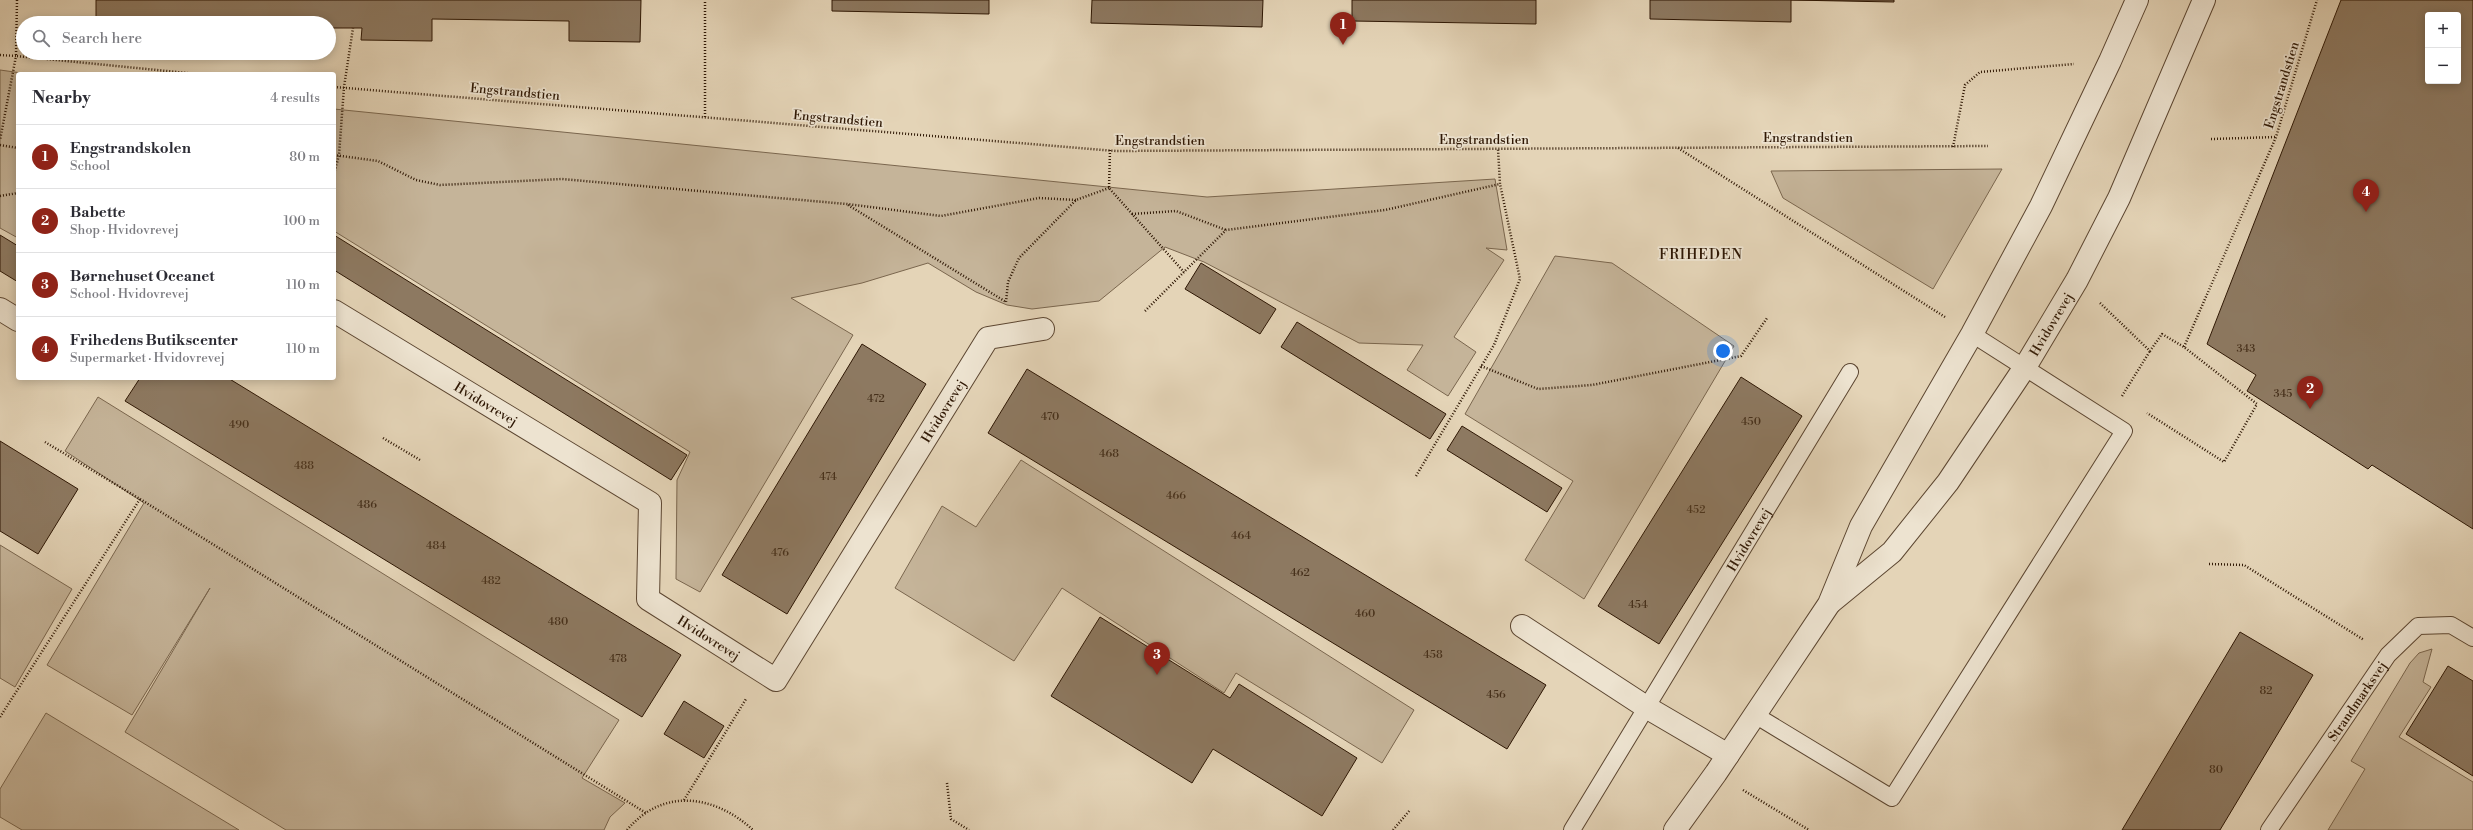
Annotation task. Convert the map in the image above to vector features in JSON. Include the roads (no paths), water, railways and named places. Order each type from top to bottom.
[{"type":"street","name":"Hvidovrevej","points":[[1675,830],[1755,716],[1829,604],[1861,526],[1972,334],[2041,206],[2110,61],[2137,0]]},
{"type":"street","name":"Hvidovrevej","points":[[1829,604],[1892,552],[1948,482],[2025,367],[2077,280],[2119,198],[2204,0]]},
{"type":"street","points":[[0,309],[16,319]]},
{"type":"street","name":"Hvidovrevej","points":[[336,312],[650,503],[648,598],[776,680],[988,338],[1043,329]]},
{"type":"street","points":[[1522,626],[1646,707],[1728,755]]},
{"type":"lane","points":[[1755,716],[1892,798],[2124,431],[1972,334]]},
{"type":"lane","name":"Hvidovrevej","points":[[1572,830],[1850,372]]},
{"type":"lane","name":"Strandmarksvej","points":[[2269,830],[2388,655],[2418,626],[2451,625],[2473,638]]},
{"type":"place","name":"Engstrandskolen","points":[[1343,45]]},
{"type":"place","name":"Frihedens Butikscenter","points":[[2366,212]]},
{"type":"place","name":"Babette","points":[[2310,409]]},
{"type":"place","name":"Børnehuset Oceanet","points":[[1157,675]]},
{"type":"district","name":"FRIHEDEN","points":[[1701,254]]}]
